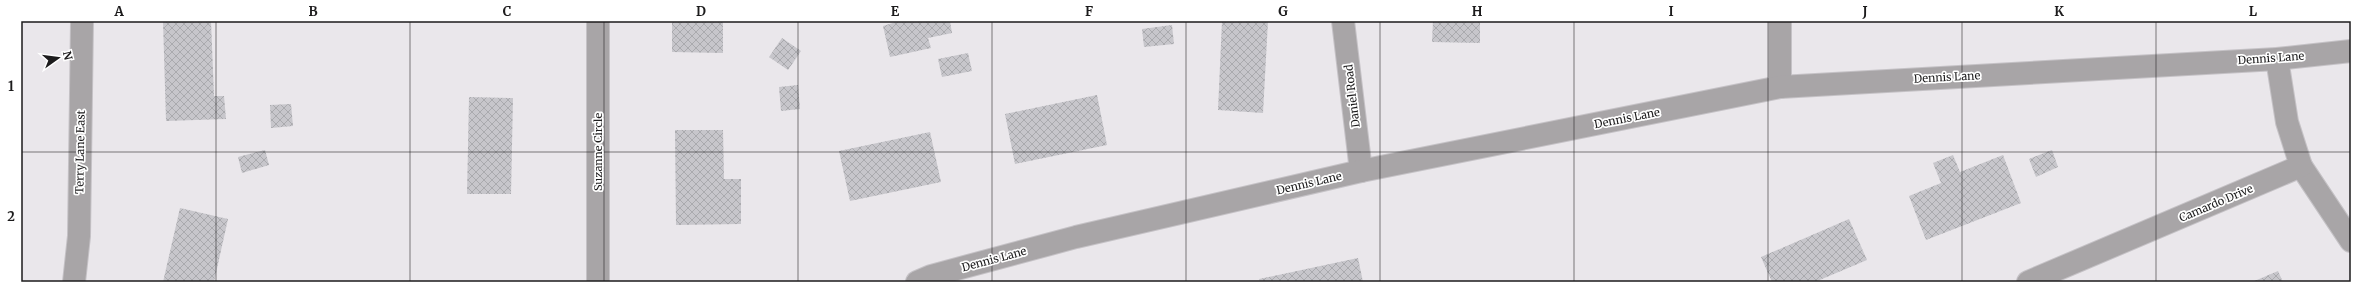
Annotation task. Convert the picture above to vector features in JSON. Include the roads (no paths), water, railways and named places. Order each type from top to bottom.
[{"type":"street","name":"Terry Lane East","points":[[74,282],[79,236],[82,21]]},
{"type":"street","name":"Suzanne Circle","points":[[598,21],[598,282]]},
{"type":"street","name":"Daniel Road","points":[[1343,21],[1361,171]]},
{"type":"street","points":[[1780,21],[1780,87]]},
{"type":"street","name":"Dennis Lane","points":[[917,282],[931,276],[1076,237],[1361,171],[1780,87],[2277,59],[2351,51]]},
{"type":"street","points":[[2277,59],[2287,122],[2301,166],[2351,241]]},
{"type":"street","name":"Camardo Drive","points":[[2028,282],[2301,166]]}]
